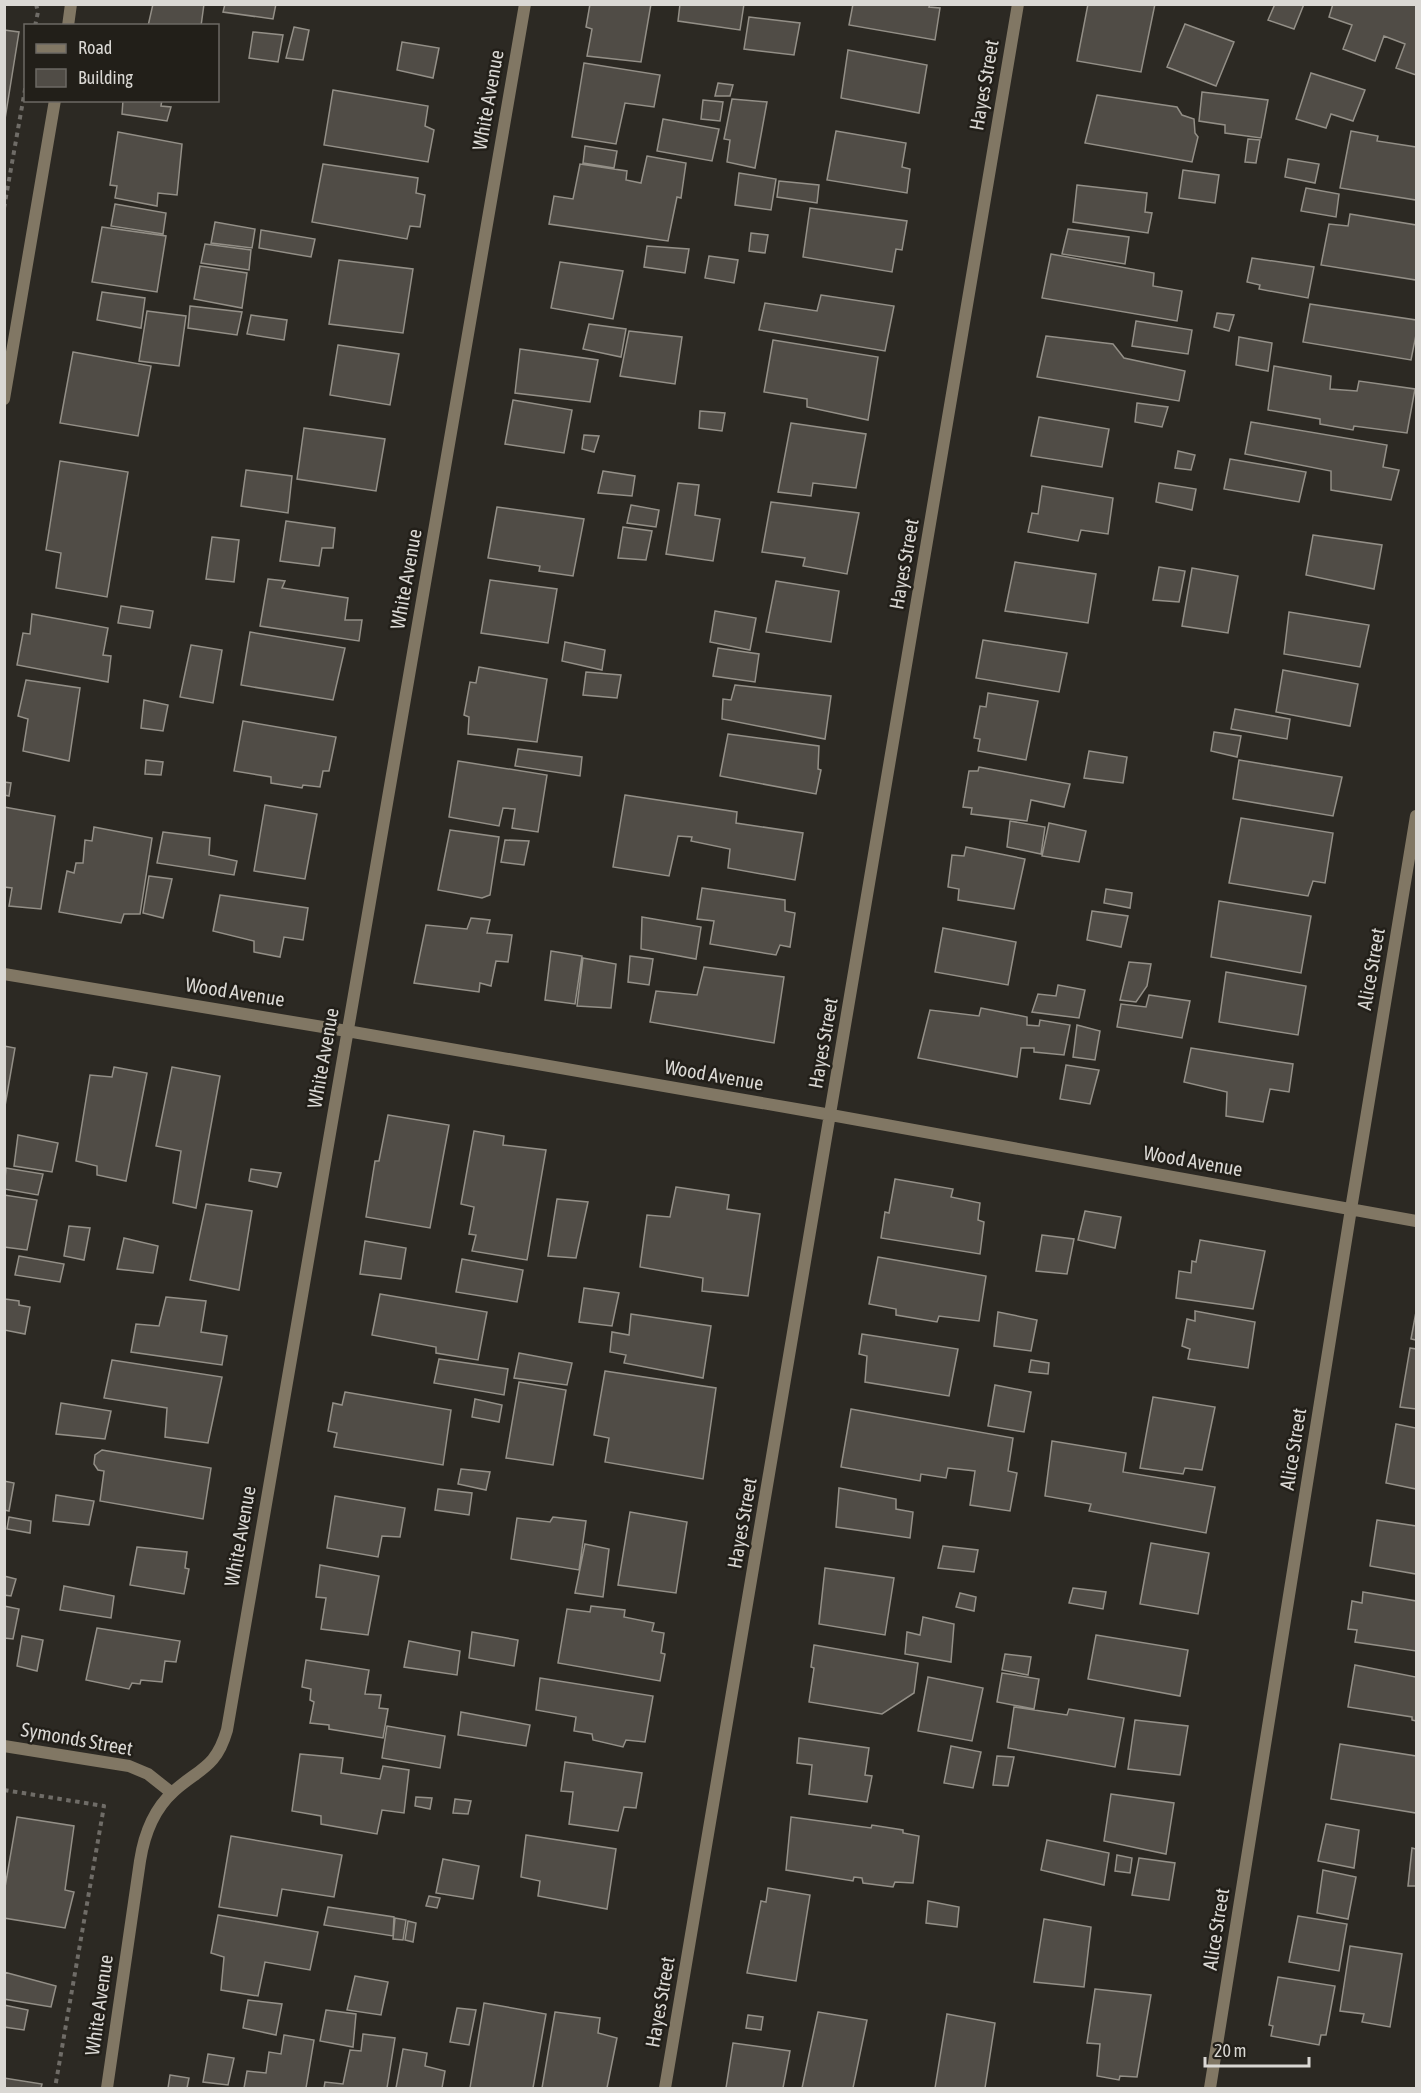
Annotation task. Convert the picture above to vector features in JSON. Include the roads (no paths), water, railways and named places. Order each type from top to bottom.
[{"type":"street","points":[[68,24],[72,4]]},
{"type":"street","name":"White Avenue","points":[[107,2088],[142,1846],[153,1819],[172,1792],[213,1761],[221,1749],[227,1730],[525,4]]},
{"type":"street","name":"Hayes Street","points":[[665,2088],[1018,4]]},
{"type":"street","points":[[4,399],[55,102]]},
{"type":"street","name":"Alice Street","points":[[1210,2088],[1416,816]]},
{"type":"street","name":"Wood Avenue","points":[[4,974],[831,1115],[1416,1221]]},
{"type":"street","name":"Symonds Street","points":[[4,1746],[129,1766],[148,1774],[172,1792]]}]
